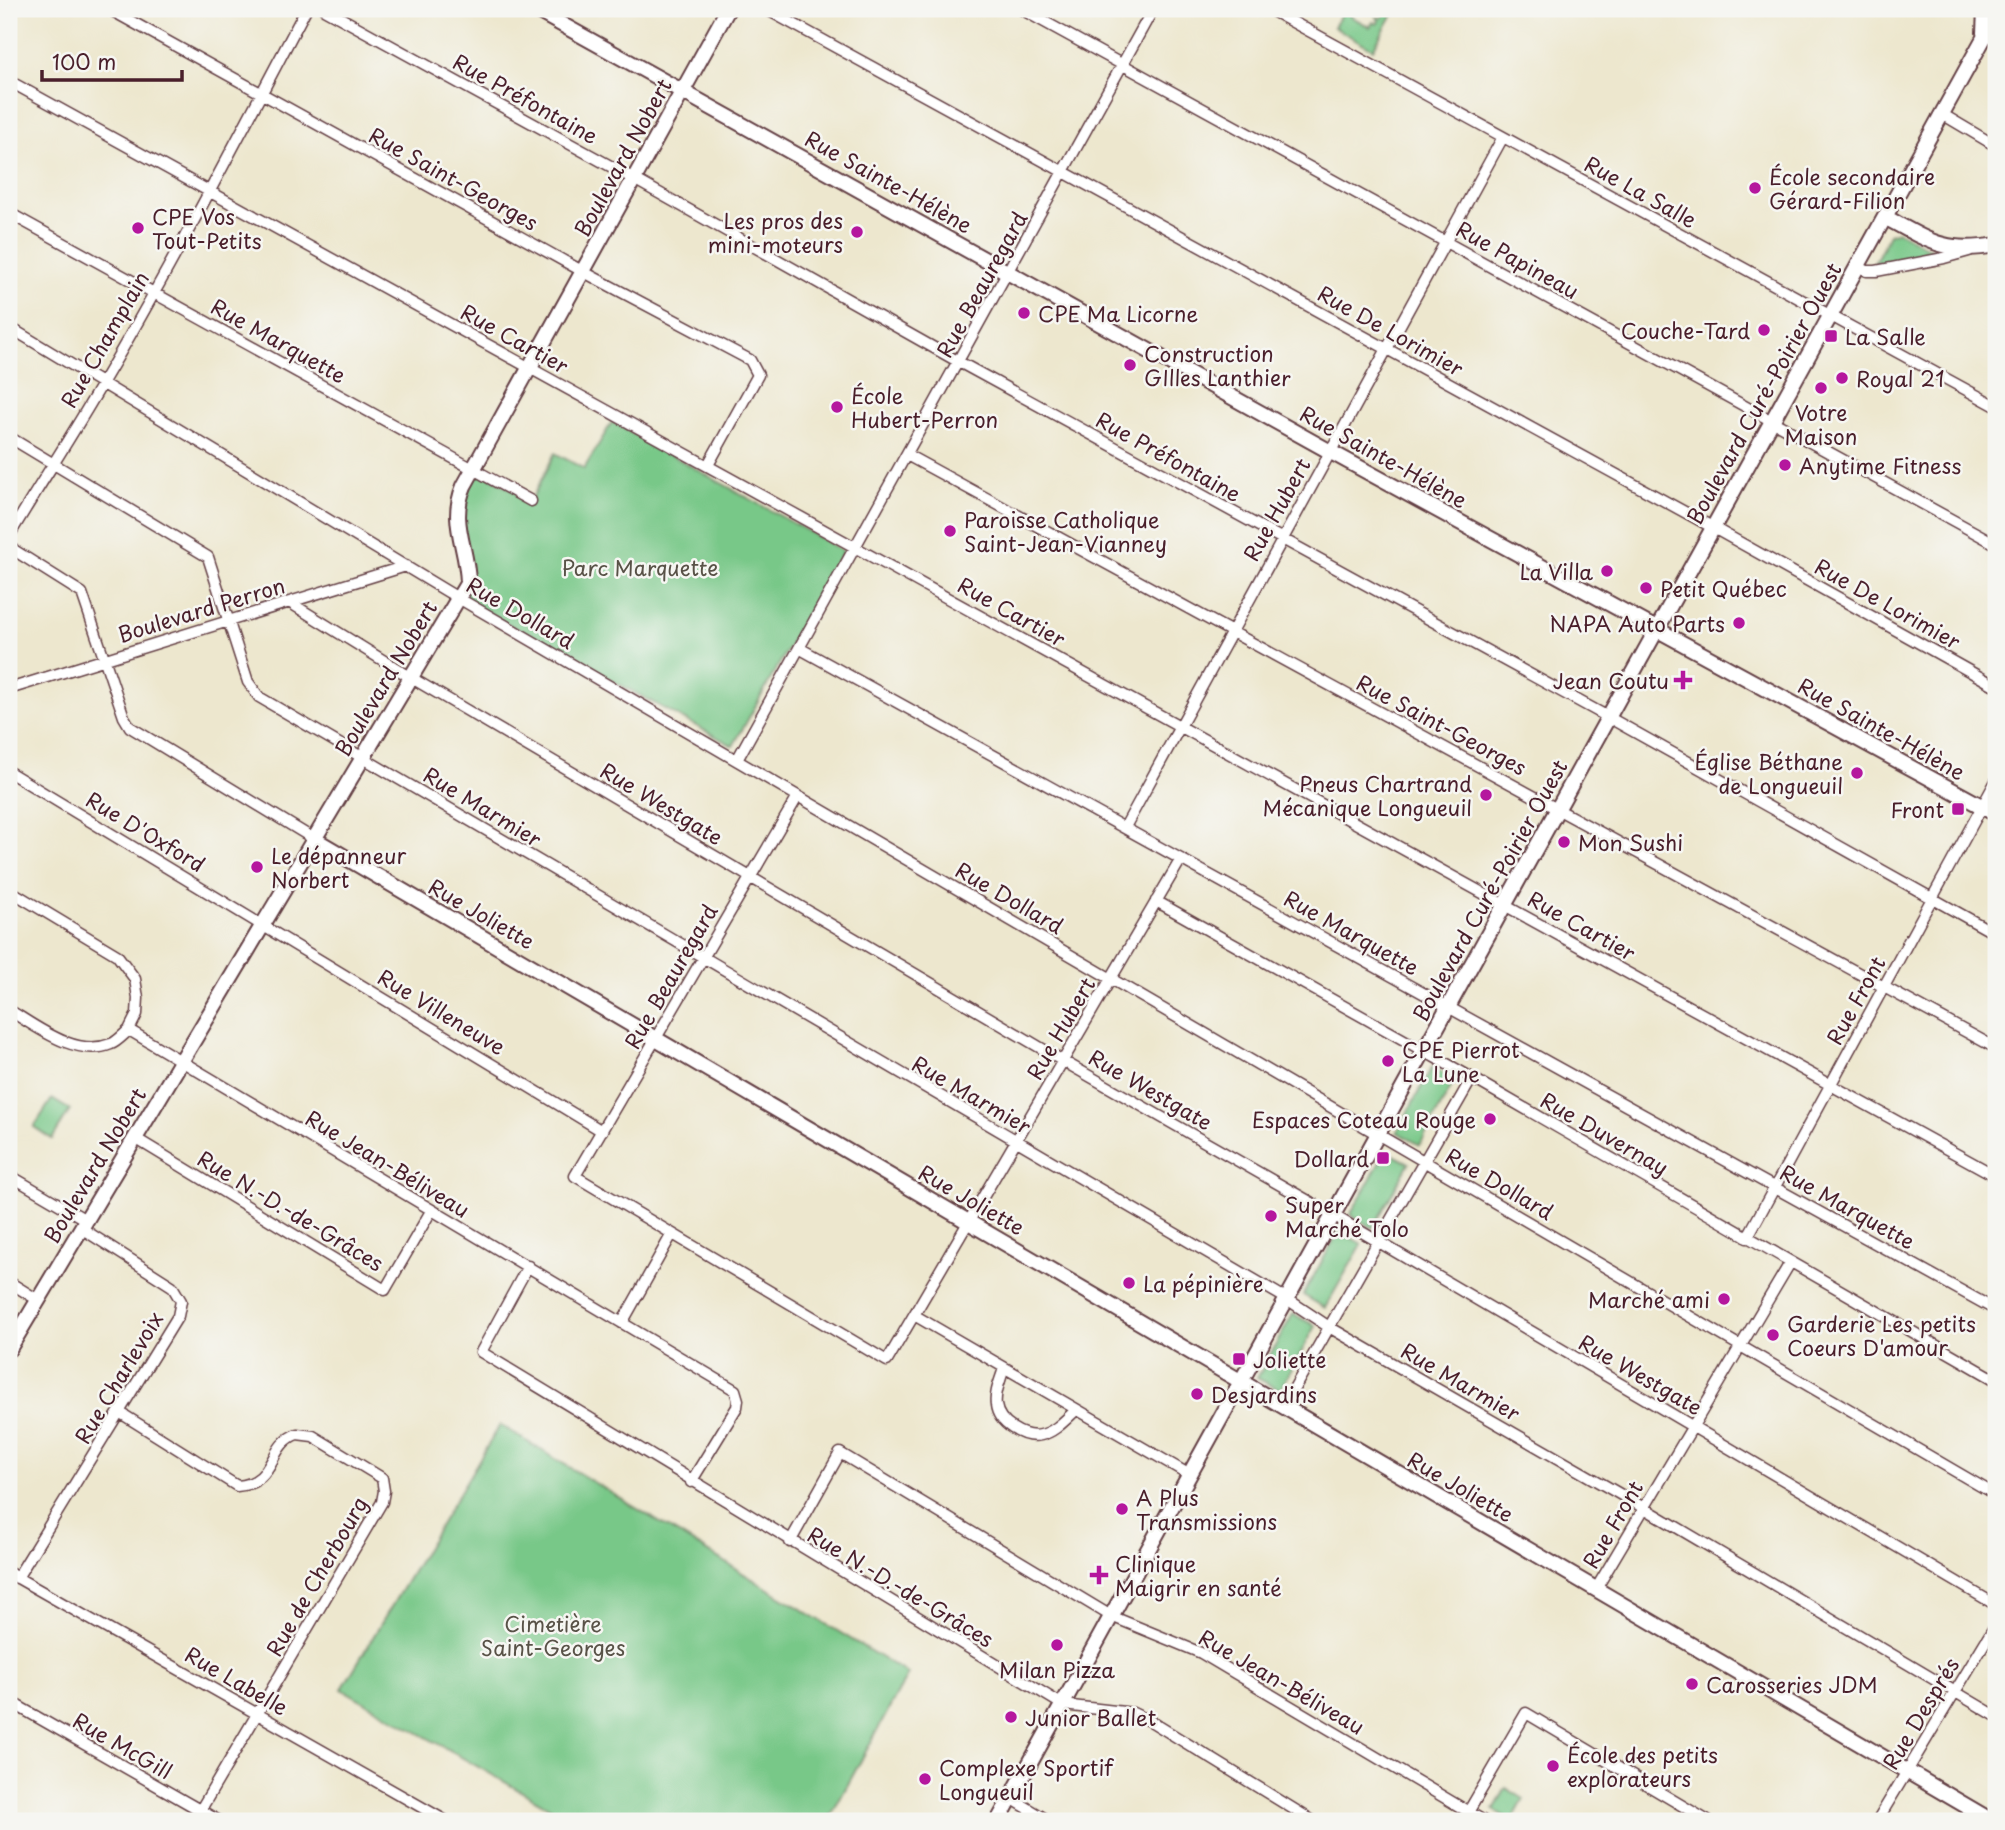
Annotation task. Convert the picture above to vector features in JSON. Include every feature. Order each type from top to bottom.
[{"type":"street","name":"Rue Saint-Georges","points":[[109,9],[582,271],[750,360],[758,375],[708,466]]},
{"type":"street","name":"Rue Champlain","points":[[9,536],[153,293],[306,9]]},
{"type":"street","name":"Rue Préfontaine","points":[[324,9],[1996,934]]},
{"type":"street","name":"Rue Sainte-Hélène","points":[[534,9],[1329,451],[1996,814]]},
{"type":"street","name":"Boulevard Nobert","points":[[9,1349],[468,582],[456,516],[458,500],[727,9]]},
{"type":"street","name":"Rue De Lorimier","points":[[766,9],[1712,527],[1996,686]]},
{"type":"street","name":"Rue Papineau","points":[[1021,9],[1996,544]]},
{"type":"street","name":"Rue Beauregard","points":[[737,760],[1065,173],[1153,9]]},
{"type":"street","name":"Rue La Salle","points":[[1269,9],[1996,406]]},
{"type":"street","points":[[1984,38],[1985,9]]},
{"type":"street","name":"Boulevard Curé-Poirier Ouest","points":[[998,1821],[1996,16]]},
{"type":"street","name":"Rue Cartier","points":[[9,81],[1996,1176]]},
{"type":"street","points":[[1942,114],[1996,146]]},
{"type":"street","name":"Rue Hubert","points":[[1125,827],[1503,137]]},
{"type":"street","name":"Rue Marquette","points":[[9,213],[531,501]]},
{"type":"street","points":[[1885,217],[1942,246],[1964,250],[1977,249]]},
{"type":"street","points":[[1858,266],[1867,271],[1876,271],[1996,245]]},
{"type":"street","name":"Rue Dollard","points":[[9,327],[405,566],[1996,1495]]},
{"type":"street","name":"Rue Marmier","points":[[9,438],[208,557],[252,690],[259,697],[1996,1716]]},
{"type":"street","name":"Rue Saint-Georges","points":[[907,455],[1996,1048]]},
{"type":"street","name":"Rue Joliette","points":[[9,547],[82,593],[124,717],[134,730],[656,1039],[1992,1821]]},
{"type":"street","name":"Boulevard Perron","points":[[9,689],[405,566]]},
{"type":"street","name":"Rue Westgate","points":[[289,602],[410,677],[1063,1061],[1333,1215],[1996,1605]]},
{"type":"street","name":"Rue Marquette","points":[[799,649],[1996,1310]]},
{"type":"street","name":"Rue D'Oxford","points":[[9,772],[263,924]]},
{"type":"street","name":"Rue Front","points":[[1747,1238],[1996,781]]},
{"type":"street","name":"Rue Beauregard","points":[[672,1234],[575,1176],[798,796]]},
{"type":"street","name":"Rue Hubert","points":[[672,1234],[887,1361],[1181,859]]},
{"type":"street","points":[[9,890],[117,955],[135,979],[138,998],[137,1014],[129,1030],[111,1044],[84,1047],[59,1040],[9,1010]]},
{"type":"street","name":"Rue Duvernay","points":[[1156,901],[1472,1078],[1996,1380]]},
{"type":"street","name":"Rue Villeneuve","points":[[263,924],[602,1131]]},
{"type":"street","name":"Rue Jean-Béliveau","points":[[129,1030],[735,1390],[737,1407],[691,1482]]},
{"type":"street","points":[[1284,1406],[1472,1078]]},
{"type":"street","name":"Rue N.-D.-de-Grâces","points":[[135,1138],[385,1290],[431,1211]]},
{"type":"street","points":[[9,1175],[83,1224]]},
{"type":"street","name":"Rue Charlevoix","points":[[13,1576],[178,1316],[181,1301],[172,1286],[83,1224]]},
{"type":"street","points":[[622,1323],[672,1234]]},
{"type":"street","name":"Rue Front","points":[[1596,1589],[1790,1263]]},
{"type":"street","name":"Rue N.-D.-de-Grâces","points":[[528,1266],[481,1352],[691,1482],[1063,1705],[1133,1713],[1313,1821]]},
{"type":"street","points":[[9,1282],[38,1300]]},
{"type":"street","points":[[914,1315],[1189,1475]]},
{"type":"street","points":[[1004,1368],[996,1396],[996,1408],[1003,1421],[1014,1429],[1028,1436],[1042,1435],[1054,1429],[1076,1410]]},
{"type":"street","name":"Rue de Cherbourg","points":[[119,1412],[237,1486],[249,1485],[259,1480],[284,1441],[297,1434],[313,1436],[382,1478],[382,1502],[194,1821]]},
{"type":"street","name":"Rue Jean-Béliveau","points":[[790,1542],[840,1453],[1111,1616],[1201,1653],[1466,1816],[1484,1821]]},
{"type":"street","name":"Rue Labelle","points":[[13,1576],[446,1821]]},
{"type":"street","name":"Rue Després","points":[[1877,1821],[1996,1624]]},
{"type":"street","name":"Rue McGill","points":[[9,1701],[219,1821]]},
{"type":"street","points":[[1466,1816],[1526,1713],[1708,1821]]},
{"type":"street","points":[[1011,1798],[1049,1821]]},
{"type":"green space","points":[[1344,9],[1354,9],[1350,16],[1370,27],[1373,22],[1377,24],[1379,21],[1376,17],[1382,18],[1388,9],[1396,9],[1373,49],[1334,27]]},
{"type":"green space","points":[[1898,231],[1932,250],[1931,255],[1874,264],[1889,234]]},
{"type":"green space","name":"Parc Marquette","points":[[612,422],[843,551],[733,746],[458,597],[470,577],[460,523],[474,468],[531,500],[555,453],[584,469]]},
{"type":"green space","points":[[1432,1067],[1455,1080],[1420,1145],[1397,1132]]},
{"type":"green space","points":[[52,1099],[70,1110],[52,1139],[34,1127]]},
{"type":"green space","points":[[1386,1151],[1409,1163],[1373,1228],[1350,1215]]},
{"type":"green space","points":[[1339,1231],[1362,1244],[1325,1308],[1303,1295]]},
{"type":"green space","points":[[1293,1314],[1316,1326],[1280,1390],[1257,1378]]},
{"type":"green space","name":"Cimetière Saint-Georges","points":[[500,1425],[908,1674],[828,1821],[573,1821],[342,1689]]},
{"type":"green space","points":[[1506,1788],[1524,1799],[1512,1821],[1494,1810]]},
{"type":"place","name":"École secondaire Gérard-Filion","points":[[1755,188]]},
{"type":"place","name":"CPE Vos Tout-Petits","points":[[138,228]]},
{"type":"place","name":"Les pros des mini-moteurs","points":[[857,232]]},
{"type":"place","name":"CPE Ma Licorne","points":[[1024,313]]},
{"type":"place","name":"Couche-Tard","points":[[1764,330]]},
{"type":"place","name":"La Salle","points":[[1831,336]]},
{"type":"place","name":"Construction GIlles Lanthier","points":[[1130,365]]},
{"type":"place","name":"Royal 21","points":[[1842,378]]},
{"type":"place","name":"Votre Maison","points":[[1821,388]]},
{"type":"place","name":"École Hubert-Perron","points":[[837,407]]},
{"type":"place","name":"Anytime Fitness","points":[[1785,465]]},
{"type":"place","name":"Paroisse Catholique Saint-Jean-Vianney","points":[[950,531]]},
{"type":"place","name":"La Villa","points":[[1607,571]]},
{"type":"place","name":"Petit Québec","points":[[1646,588]]},
{"type":"place","name":"NAPA Auto Parts","points":[[1739,623]]},
{"type":"place","name":"Jean Coutu","points":[[1683,680]]},
{"type":"place","name":"Église Béthane de Longueuil","points":[[1857,773]]},
{"type":"place","name":"Pneus Chartrand Mécanique Longueuil","points":[[1486,795]]},
{"type":"place","name":"Front","points":[[1958,809]]},
{"type":"place","name":"Mon Sushi","points":[[1564,842]]},
{"type":"place","name":"Le dépanneur Norbert","points":[[257,867]]},
{"type":"place","name":"CPE Pierrot La Lune","points":[[1388,1061]]},
{"type":"place","name":"Espaces Coteau Rouge","points":[[1490,1119]]},
{"type":"place","name":"Dollard","points":[[1383,1158]]},
{"type":"place","name":"Super Marché Tolo","points":[[1271,1216]]},
{"type":"place","name":"La pépinière","points":[[1129,1283]]},
{"type":"place","name":"Marché ami","points":[[1724,1299]]},
{"type":"place","name":"Garderie Les petits Coeurs D'amour","points":[[1773,1335]]},
{"type":"place","name":"Joliette","points":[[1239,1359]]},
{"type":"place","name":"Desjardins","points":[[1197,1394]]},
{"type":"place","name":"A Plus Transmissions","points":[[1122,1509]]},
{"type":"place","name":"Clinique Maigrir en santé","points":[[1099,1575]]},
{"type":"place","name":"Milan Pizza","points":[[1057,1645]]},
{"type":"place","name":"Carosseries JDM","points":[[1692,1684]]},
{"type":"place","name":"Junior Ballet","points":[[1011,1717]]},
{"type":"place","name":"École des petits explorateurs","points":[[1553,1766]]},
{"type":"place","name":"Complexe Sportif Longueuil","points":[[925,1779]]}]
